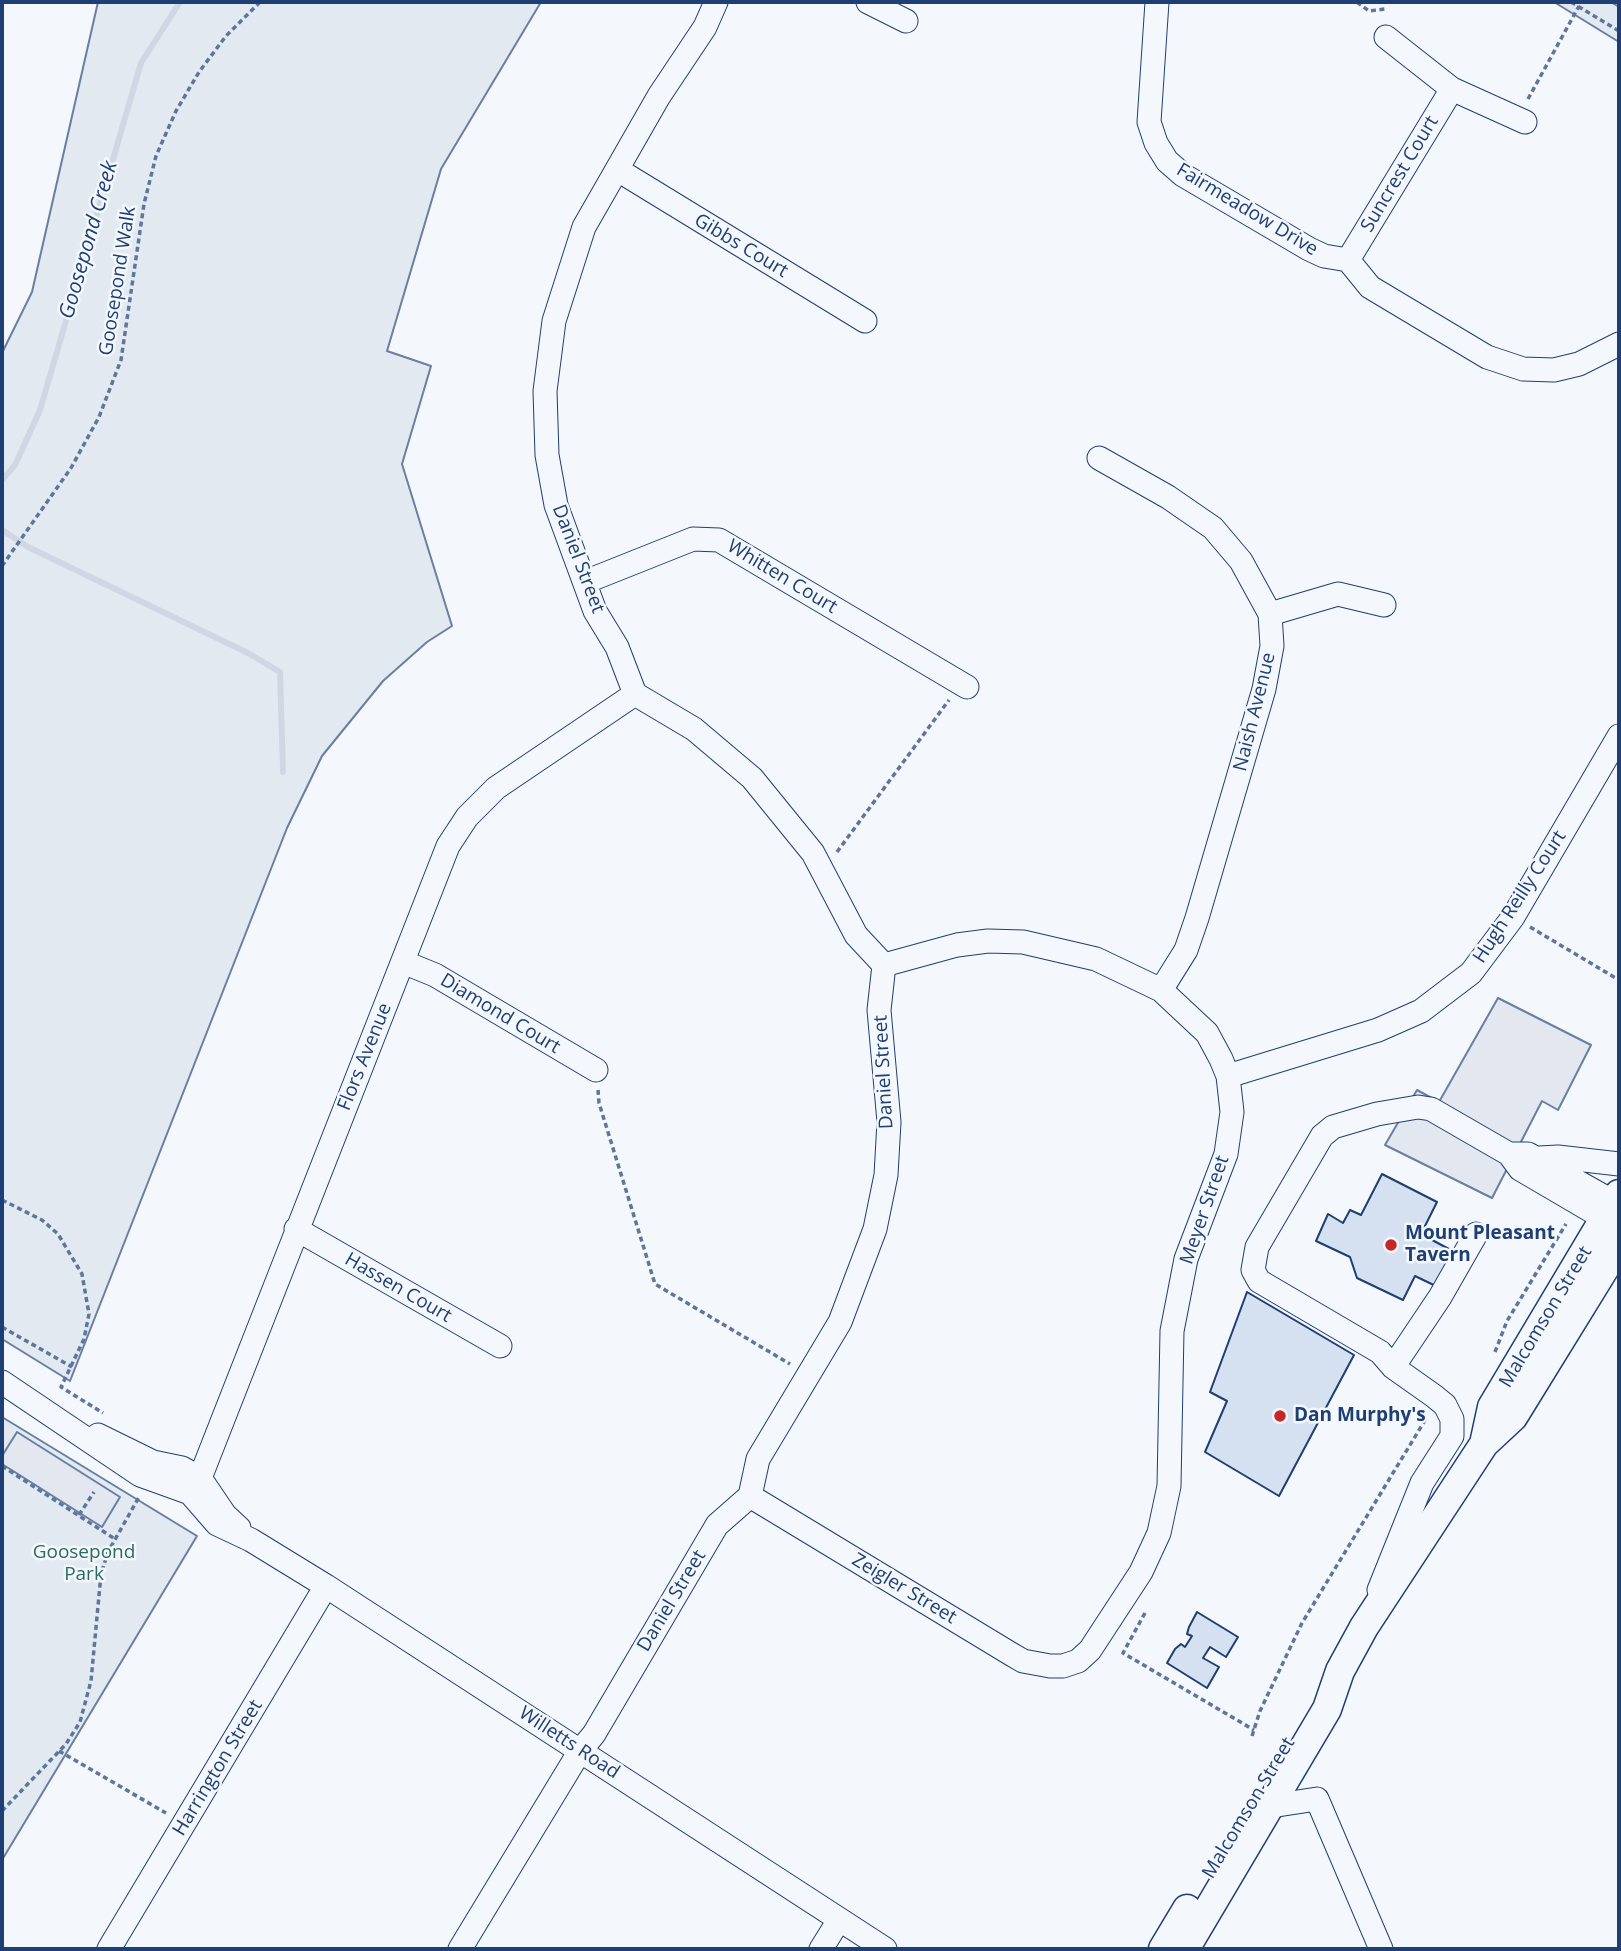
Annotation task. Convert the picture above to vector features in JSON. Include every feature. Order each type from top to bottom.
[{"type":"main road","name":"Malcomson Street","points":[[1484,1444],[1492,1407],[1615,1210]]},
{"type":"main road","name":"Malcomson Street","points":[[1185,1949],[1327,1710],[1340,1671],[1364,1627],[1484,1444],[1513,1418],[1611,1270],[1619,1245]]},
{"type":"main road","name":"Malcomson Street","points":[[1163,1949],[1311,1705],[1340,1671]]},
{"type":"street","name":"Daniel Street","points":[[635,694],[617,647],[595,611],[556,505],[547,455],[545,391],[554,321],[564,283],[584,228],[659,96],[705,27],[716,2]]},
{"type":"street","points":[[869,2],[906,21]]},
{"type":"street","name":"Fairmeadow Drive","points":[[1157,2],[1149,122],[1156,143],[1167,161],[1183,175],[1309,249],[1324,256],[1348,260]]},
{"type":"street","points":[[1385,37],[1452,89],[1525,122]]},
{"type":"street","name":"Suncrest Court","points":[[1348,260],[1452,89]]},
{"type":"street","name":"Gibbs Court","points":[[618,170],[865,321]]},
{"type":"street","points":[[1348,260],[1370,287],[1487,357],[1506,364],[1523,369],[1554,370],[1579,364],[1619,344]]},
{"type":"street","name":"Naish Avenue","points":[[1099,458],[1168,497],[1213,528],[1241,561],[1270,614],[1272,646],[1264,689],[1198,918],[1186,950],[1161,990]]},
{"type":"street","name":"Whitten Court","points":[[585,582],[693,540],[706,537],[719,540],[967,687]]},
{"type":"street","points":[[1270,614],[1338,594],[1384,605]]},
{"type":"street","points":[[635,694],[694,729],[751,778],[821,866],[856,934],[884,965]]},
{"type":"street","name":"Flors Avenue","points":[[195,1486],[448,846],[467,817],[496,788],[535,759],[635,694]]},
{"type":"street","name":"Hugh Reilly Court","points":[[1228,1076],[1378,1030],[1421,1011],[1471,973],[1513,917],[1619,736]]},
{"type":"street","name":"Meyer Street","points":[[884,965],[957,945],[1023,942],[1096,959],[1161,990],[1207,1033],[1228,1076],[1233,1112],[1226,1154],[1186,1259],[1172,1331],[1169,1486],[1159,1533],[1141,1572],[1107,1628],[1078,1661],[1063,1666]]},
{"type":"street","name":"Diamond Court","points":[[402,962],[435,975],[596,1070]]},
{"type":"street","name":"Daniel Street","points":[[460,1949],[580,1751],[594,1734],[717,1525],[750,1496],[758,1459],[840,1322],[875,1228],[886,1175],[889,1122],[880,1010],[884,965]]},
{"type":"street","points":[[1364,1627],[1422,1483],[1452,1436],[1452,1419],[1445,1405],[1394,1367],[1380,1352],[1259,1281],[1253,1270],[1257,1247],[1322,1136],[1333,1127],[1377,1114],[1418,1107],[1431,1109],[1508,1154],[1520,1169],[1615,1210]]},
{"type":"street","points":[[1508,1154],[1528,1154],[1536,1158],[1615,1210]]},
{"type":"street","points":[[1536,1158],[1558,1157],[1619,1164]]},
{"type":"street","name":"Hassen Court","points":[[296,1229],[500,1346]]},
{"type":"street","points":[[1394,1367],[1440,1297],[1476,1234]]},
{"type":"street","points":[[2,1382],[69,1425],[107,1438],[153,1462],[188,1471],[195,1486]]},
{"type":"street","name":"Willetts Road","points":[[195,1486],[251,1540],[885,1949]]},
{"type":"street","name":"Zeigler Street","points":[[750,1496],[1023,1661],[1063,1666]]},
{"type":"street","name":"Harrington Street","points":[[109,1949],[326,1586]]},
{"type":"street","points":[[1271,1806],[1317,1799],[1381,1949]]},
{"type":"street","points":[[821,1949],[839,1920]]},
{"type":"path","name":"Goosepond Walk","points":[[2,566],[71,468],[99,417],[121,360],[144,204],[156,156],[176,111],[199,72],[226,36],[260,2]]},
{"type":"path","points":[[1357,2],[1369,11],[1385,9]]},
{"type":"path","points":[[1572,2],[1619,31]]},
{"type":"path","points":[[1525,122],[1528,94],[1579,6]]},
{"type":"path","points":[[821,866],[835,854],[944,704],[967,687]]},
{"type":"path","points":[[1513,917],[1619,980]]},
{"type":"path","points":[[596,1070],[599,1103],[655,1284],[809,1375]]},
{"type":"path","points":[[2,1200],[41,1220],[58,1234],[82,1273],[89,1314],[84,1339],[61,1387]]},
{"type":"path","points":[[1494,1356],[1507,1321],[1566,1224]]},
{"type":"path","points":[[2,1327],[72,1367]]},
{"type":"path","points":[[1252,1736],[1275,1677],[1324,1584],[1413,1445],[1423,1421],[1435,1412]]},
{"type":"path","points":[[2,1466],[115,1539]]},
{"type":"path","points":[[2,1811],[59,1751],[80,1722],[87,1701],[102,1574],[115,1539],[143,1490]]},
{"type":"path","points":[[79,1515],[94,1492]]},
{"type":"path","points":[[1145,1614],[1123,1653],[1254,1730]]},
{"type":"path","points":[[59,1751],[185,1824]]},
{"type":"green space","points":[[98,2],[541,2],[441,169],[387,351],[431,366],[402,464],[452,626],[427,642],[383,681],[322,756],[287,828],[70,1381],[2,1339],[2,353],[32,292]]},
{"type":"green space","points":[[1554,2],[1611,2],[1619,7],[1619,42]]},
{"type":"green space","name":"Goosepond Park","points":[[2,1417],[197,1536],[2,1860]]},
{"type":"shaded area","points":[[1498,998],[1591,1045],[1558,1110],[1542,1101],[1492,1198],[1385,1145],[1417,1090],[1439,1102]]},
{"type":"shaded area","points":[[17,1432],[120,1497],[102,1527],[2,1464],[2,1456]]},
{"type":"building","points":[[1382,1174],[1437,1202],[1421,1234],[1462,1256],[1444,1290],[1415,1276],[1403,1300],[1357,1278],[1350,1257],[1316,1241],[1328,1214],[1343,1223],[1350,1210],[1361,1215]]},
{"type":"building","points":[[1247,1292],[1354,1355],[1279,1496],[1205,1452],[1227,1401],[1210,1392]]},
{"type":"building","points":[[1197,1612],[1238,1637],[1226,1657],[1210,1647],[1203,1658],[1219,1667],[1207,1688],[1167,1663],[1175,1649],[1181,1644],[1185,1647],[1192,1636],[1187,1634]]},
{"type":"waterway","name":"Goosepond Creek","points":[[2,480],[15,465],[40,410],[141,63],[180,2]]},
{"type":"waterway","points":[[2,530],[28,547],[248,653],[280,672],[283,772]]},
{"type":"place","name":"Mount Pleasant Tavern","points":[[1391,1245]]},
{"type":"place","name":"Dan Murphy's","points":[[1280,1416]]}]
